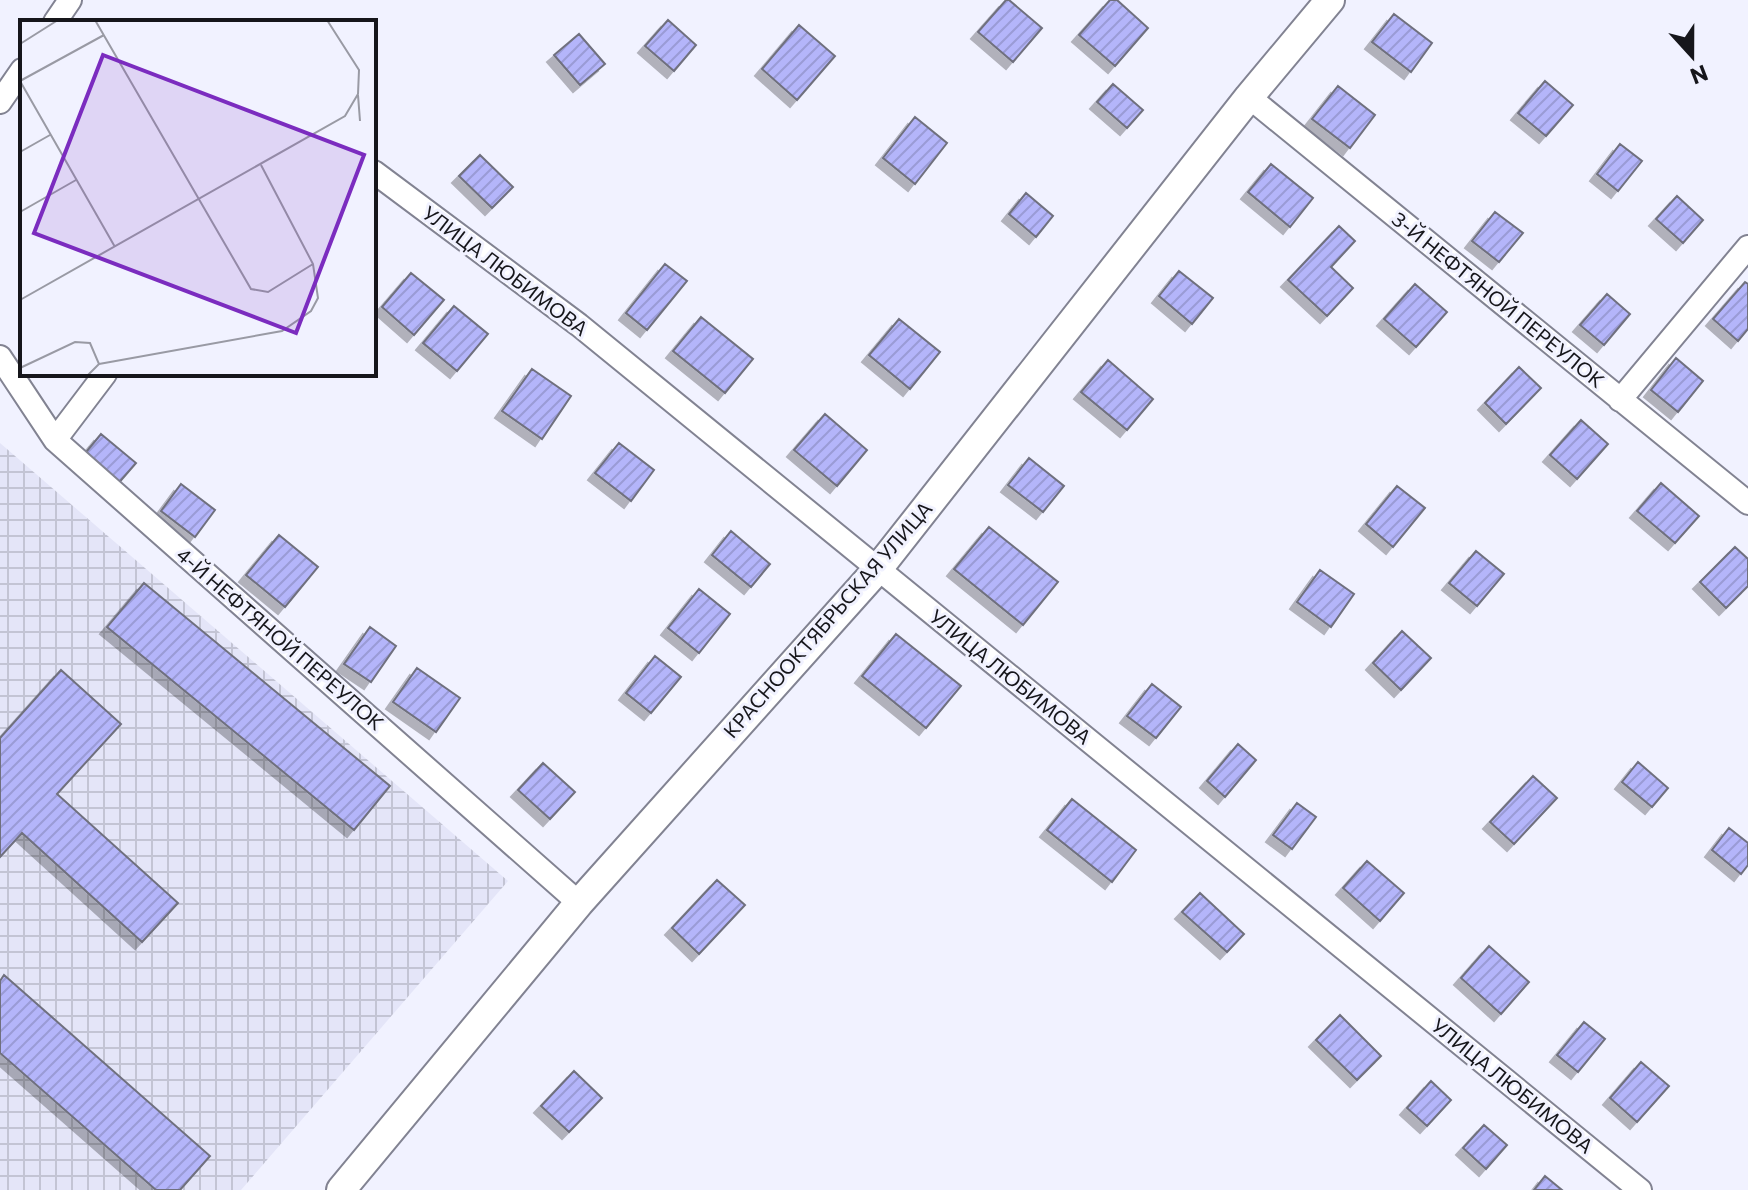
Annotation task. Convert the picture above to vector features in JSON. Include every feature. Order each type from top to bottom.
[{"type":"street","points":[[56,20],[70,0]]},
{"type":"street","name":"КРАСНООКТЯБРЬСКАЯ УЛИЦА","points":[[341,1190],[579,903],[877,570],[1249,97],[1330,0]]},
{"type":"street","points":[[0,102],[20,73]]},
{"type":"street","name":"3-Й НЕФТЯНОЙ ПЕРЕУЛОК","points":[[1249,97],[1748,503]]},
{"type":"street","name":"УЛИЦА ЛЮБИМОВА","points":[[376,173],[579,325],[1640,1190]]},
{"type":"street","points":[[1620,400],[1748,247]]},
{"type":"street","name":"4-Й НЕФТЯНОЙ ПЕРЕУЛОК","points":[[0,357],[55,440],[579,903]]},
{"type":"street","points":[[55,440],[103,376]]},
{"type":"shaded area","points":[[0,443],[508,881],[241,1190],[0,1190]]},
{"type":"building","points":[[1006,0],[1042,28],[1013,62],[978,32]]},
{"type":"building","points":[[1110,0],[1117,0],[1148,28],[1115,66],[1079,35]]},
{"type":"building","points":[[1394,14],[1432,43],[1411,72],[1372,42]]},
{"type":"building","points":[[668,20],[696,45],[674,71],[645,46]]},
{"type":"building","points":[[799,25],[835,56],[797,100],[762,69]]},
{"type":"building","points":[[579,34],[605,64],[580,85],[554,55]]},
{"type":"building","points":[[1545,81],[1573,105],[1546,136],[1518,113]]},
{"type":"building","points":[[1113,84],[1143,110],[1127,128],[1097,102]]},
{"type":"building","points":[[1338,86],[1375,115],[1350,148],[1312,119]]},
{"type":"building","points":[[915,117],[947,143],[915,184],[883,158]]},
{"type":"building","points":[[1620,144],[1642,161],[1618,191],[1597,174]]},
{"type":"building","points":[[480,155],[513,187],[492,208],[459,176]]},
{"type":"building","points":[[1271,164],[1313,198],[1290,227],[1248,192]]},
{"type":"building","points":[[1026,193],[1053,216],[1036,237],[1009,214]]},
{"type":"building","points":[[1677,196],[1703,220],[1683,243],[1656,219]]},
{"type":"building","points":[[1495,212],[1523,233],[1499,262],[1472,241]]},
{"type":"building","points":[[1339,226],[1355,241],[1331,267],[1353,288],[1327,316],[1288,280]]},
{"type":"building","points":[[665,264],[687,281],[647,330],[626,313]]},
{"type":"building","points":[[1179,271],[1213,298],[1192,324],[1159,296]]},
{"type":"building","points":[[411,273],[444,300],[414,335],[382,307]]},
{"type":"building","points":[[1745,282],[1748,284],[1748,329],[1738,341],[1713,319]]},
{"type":"building","points":[[1415,284],[1447,312],[1416,347],[1384,319]]},
{"type":"building","points":[[1607,294],[1630,314],[1604,345],[1580,325]]},
{"type":"building","points":[[454,306],[488,334],[457,371],[423,343]]},
{"type":"building","points":[[701,317],[753,359],[725,393],[673,351]]},
{"type":"building","points":[[899,319],[940,352],[910,389],[869,355]]},
{"type":"building","points":[[1676,358],[1703,381],[1678,412],[1651,390]]},
{"type":"building","points":[[1108,360],[1153,399],[1127,430],[1081,392]]},
{"type":"building","points":[[1519,367],[1541,388],[1506,424],[1485,403]]},
{"type":"building","points":[[532,369],[571,396],[542,439],[502,411]]},
{"type":"building","points":[[825,414],[867,450],[837,486],[794,450]]},
{"type":"building","points":[[1581,420],[1608,444],[1577,479],[1550,455]]},
{"type":"building","points":[[101,434],[136,463],[116,486],[82,457]]},
{"type":"building","points":[[619,443],[654,470],[631,501],[595,473]]},
{"type":"building","points":[[1029,458],[1064,486],[1043,512],[1008,485]]},
{"type":"building","points":[[1661,483],[1699,516],[1675,543],[1637,511]]},
{"type":"building","points":[[181,484],[215,510],[195,537],[161,511]]},
{"type":"building","points":[[1397,486],[1425,508],[1393,547],[1366,524]]},
{"type":"building","points":[[989,527],[1058,582],[1023,625],[954,569]]},
{"type":"building","points":[[731,531],[770,564],[751,587],[712,555]]},
{"type":"building","points":[[279,535],[318,567],[285,607],[246,575]]},
{"type":"building","points":[[1735,547],[1748,559],[1748,586],[1726,608],[1700,582]]},
{"type":"building","points":[[1476,551],[1504,574],[1477,606],[1449,583]]},
{"type":"building","points":[[1320,570],[1354,594],[1331,627],[1297,602]]},
{"type":"building","points":[[144,583],[390,786],[354,830],[107,627]]},
{"type":"building","points":[[699,589],[730,614],[699,653],[668,628]]},
{"type":"building","points":[[370,627],[396,646],[371,682],[344,664]]},
{"type":"building","points":[[1402,631],[1431,658],[1401,690],[1373,663]]},
{"type":"building","points":[[896,634],[961,686],[926,728],[862,676]]},
{"type":"building","points":[[655,656],[681,677],[651,713],[626,693]]},
{"type":"building","points":[[417,668],[460,698],[436,732],[393,702]]},
{"type":"building","points":[[61,670],[121,724],[57,794],[178,903],[142,942],[22,833],[0,857],[0,738]]},
{"type":"building","points":[[1152,684],[1181,707],[1156,738],[1127,716]]},
{"type":"building","points":[[1238,744],[1256,760],[1225,797],[1207,781]]},
{"type":"building","points":[[1638,762],[1668,788],[1652,807],[1622,782]]},
{"type":"building","points":[[543,763],[575,792],[550,819],[518,790]]},
{"type":"building","points":[[1533,776],[1557,798],[1514,844],[1490,822]]},
{"type":"building","points":[[1072,799],[1136,850],[1112,882],[1047,830]]},
{"type":"building","points":[[1297,803],[1316,817],[1292,849],[1273,835]]},
{"type":"building","points":[[1729,828],[1748,843],[1748,865],[1741,874],[1712,850]]},
{"type":"building","points":[[1367,861],[1404,893],[1380,921],[1343,888]]},
{"type":"building","points":[[717,880],[745,905],[699,954],[672,928]]},
{"type":"building","points":[[1200,893],[1244,934],[1227,952],[1182,912]]},
{"type":"building","points":[[1489,946],[1529,982],[1501,1014],[1461,978]]},
{"type":"building","points":[[4,975],[210,1156],[180,1190],[156,1190],[0,1053],[0,981]]},
{"type":"building","points":[[1340,1015],[1381,1056],[1357,1080],[1316,1040]]},
{"type":"building","points":[[1584,1022],[1605,1039],[1578,1072],[1557,1055]]},
{"type":"building","points":[[1641,1062],[1669,1086],[1637,1122],[1610,1098]]},
{"type":"building","points":[[574,1071],[602,1098],[569,1132],[541,1106]]},
{"type":"building","points":[[1431,1081],[1451,1100],[1427,1126],[1407,1108]]},
{"type":"building","points":[[1484,1125],[1507,1145],[1486,1169],[1463,1148]]},
{"type":"building","points":[[1545,1176],[1562,1190],[1534,1190]]}]
